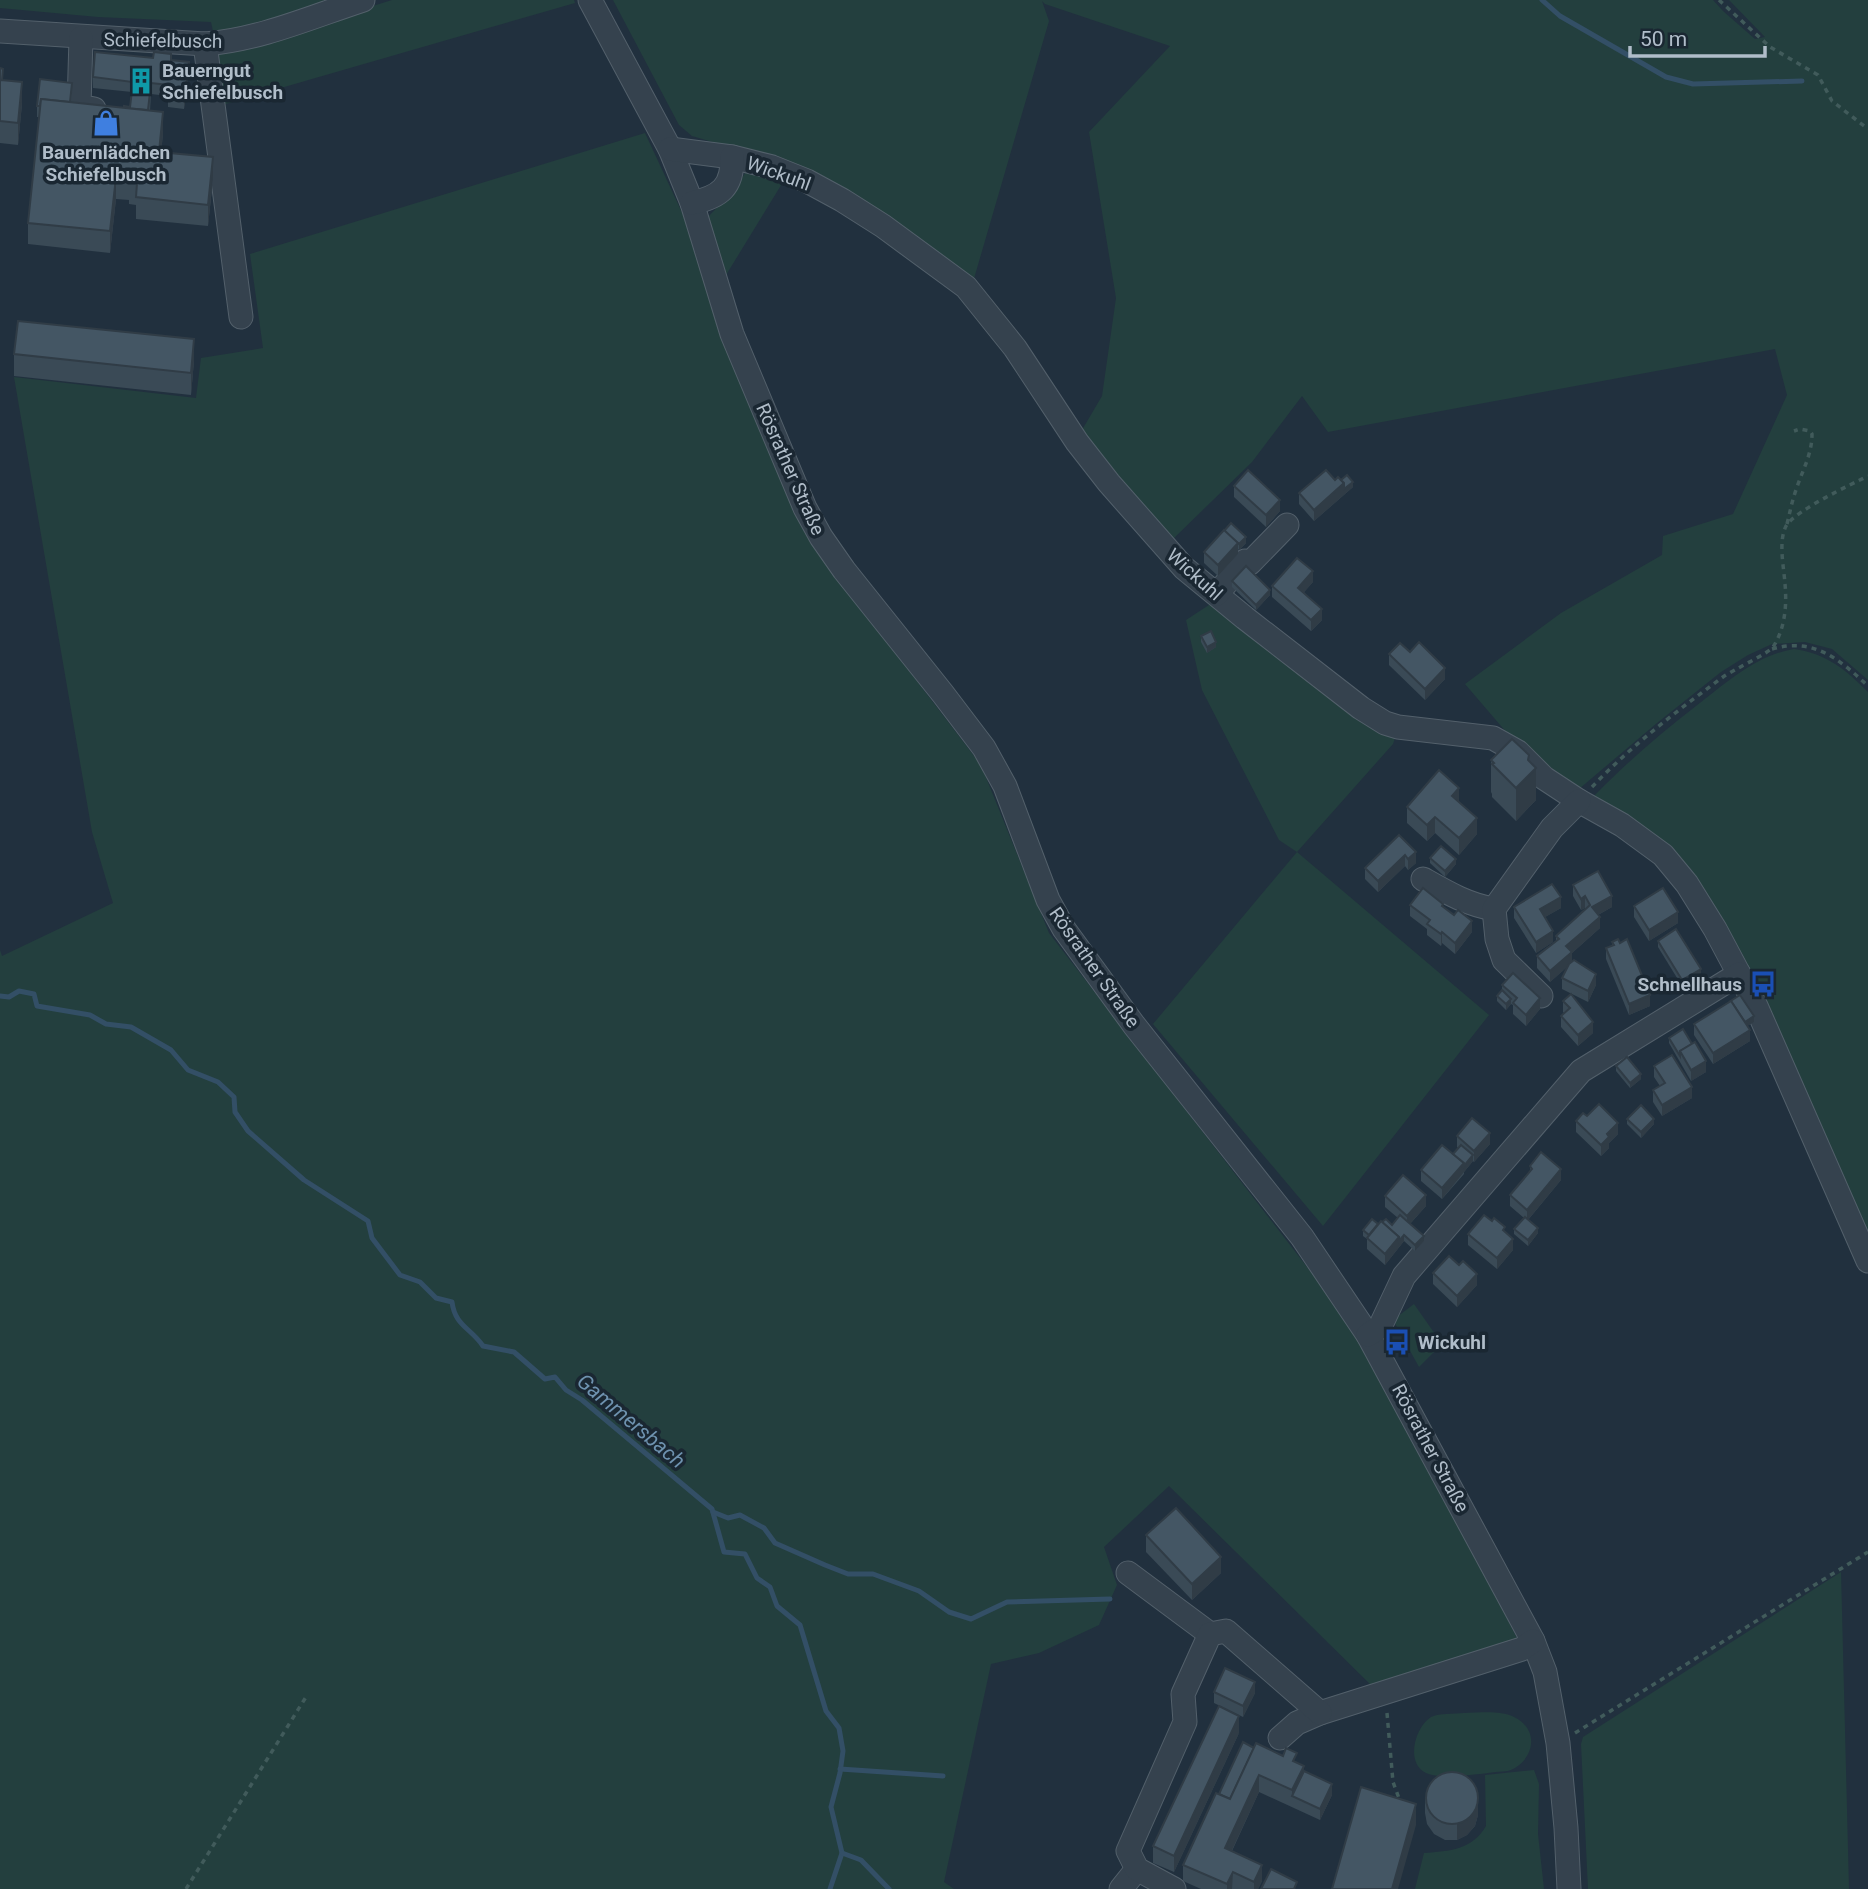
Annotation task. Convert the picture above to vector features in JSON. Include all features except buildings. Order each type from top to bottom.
[{"type":"street","name":"Schiefelbusch","points":[[0,31],[81,38],[227,43],[362,0]]},
{"type":"street","name":"Rösrather Straße","points":[[590,0],[670,149],[692,203],[732,334],[821,537],[984,748],[1005,786],[1048,900],[1065,929],[1134,1025],[1302,1237],[1368,1335],[1533,1641],[1545,1672],[1558,1743],[1569,1889]]},
{"type":"street","points":[[81,38],[79,106],[94,109]]},
{"type":"street","points":[[205,44],[241,317]]},
{"type":"street","name":"Wickuhl","points":[[670,149],[732,157],[772,167],[807,181],[883,226],[966,286],[1015,348],[1077,442],[1109,483],[1184,568],[1361,708],[1385,723],[1398,727],[1493,738],[1518,752],[1544,778],[1578,802],[1622,825],[1663,855],[1687,884],[1715,929],[1756,1006],[1868,1261]]},
{"type":"street","points":[[692,203],[704,201],[723,190],[729,182],[732,157]]},
{"type":"street","points":[[1217,594],[1245,561],[1250,563],[1287,525]]},
{"type":"street","points":[[1541,996],[1504,960],[1497,939],[1494,909],[1552,828],[1578,802]]},
{"type":"street","points":[[1423,879],[1460,899],[1479,907],[1494,909]]},
{"type":"street","points":[[1368,1335],[1380,1327],[1404,1276],[1581,1071],[1739,974]]},
{"type":"street","points":[[1128,1573],[1210,1634],[1226,1631],[1320,1713]]},
{"type":"street","points":[[1174,1889],[1137,1869],[1128,1851],[1185,1722],[1183,1694],[1210,1634]]},
{"type":"street","points":[[1279,1738],[1297,1723],[1320,1713],[1522,1649],[1533,1641]]},
{"type":"street","points":[[1121,1889],[1137,1869]]},
{"type":"path","points":[[1719,0],[1770,47],[1818,75],[1832,101],[1868,129]]},
{"type":"path","points":[[1772,649],[1782,629],[1786,606],[1781,551],[1796,488],[1810,457],[1812,444],[1810,431],[1794,431]]},
{"type":"path","points":[[1787,526],[1809,506],[1868,476]]},
{"type":"path","points":[[1578,802],[1622,758],[1704,692],[1726,675],[1772,649],[1795,645],[1824,651],[1838,659],[1868,686]]},
{"type":"path","points":[[1558,1743],[1868,1552]]},
{"type":"path","points":[[1385,1691],[1394,1782],[1400,1801]]},
{"type":"path","points":[[186,1889],[306,1697]]},
{"type":"green space","points":[[0,0],[336,0],[214,36],[211,22],[98,17],[0,8]]},
{"type":"green space","points":[[392,0],[574,0],[575,3],[222,105],[214,56]]},
{"type":"green space","points":[[613,0],[1713,0],[1755,39],[1765,37],[1729,0],[1868,0],[1868,680],[1832,649],[1805,642],[1772,644],[1721,672],[1579,789],[1570,786],[1507,733],[1465,684],[1561,613],[1662,555],[1663,536],[1733,514],[1787,395],[1775,349],[1328,432],[1302,396],[1252,462],[1171,541],[1082,430],[1102,396],[1116,298],[1089,132],[1170,46],[1042,1],[1049,21],[973,282],[733,148],[692,136],[679,125]]},
{"type":"green space","points":[[645,133],[692,234],[822,557],[981,765],[1049,933],[1331,1298],[1366,1353],[1467,1535],[1522,1649],[1375,1689],[1169,1486],[1104,1547],[1117,1585],[1099,1625],[1039,1653],[991,1664],[944,1882],[954,1889],[0,1889],[0,950],[2,956],[113,903],[92,832],[14,377],[196,398],[201,358],[263,348],[250,254]]},
{"type":"green space","points":[[748,168],[783,182],[723,280],[705,220],[736,188]]},
{"type":"green space","points":[[1212,603],[1396,735],[1393,744],[1297,852],[1279,840],[1202,690],[1186,620]]},
{"type":"green space","points":[[1794,649],[1806,651],[1835,664],[1868,692],[1868,1241],[1667,851],[1594,796],[1656,738],[1730,679],[1767,657]]},
{"type":"green space","points":[[1297,852],[1489,1015],[1323,1226],[1153,1024]]},
{"type":"green space","points":[[1414,1304],[1442,1344],[1419,1367],[1393,1320]]},
{"type":"green space","points":[[1841,1572],[1849,1889],[1588,1889],[1581,1744],[1583,1737]]},
{"type":"green space","points":[[1489,1712],[1514,1717],[1528,1730],[1531,1746],[1524,1761],[1517,1767],[1508,1771],[1443,1776],[1426,1773],[1420,1768],[1414,1754],[1415,1745],[1425,1722],[1431,1717]]},
{"type":"green space","points":[[1534,1770],[1539,1784],[1538,1834],[1544,1889],[1415,1889],[1424,1853],[1467,1845],[1486,1826],[1485,1775]]},
{"type":"waterway","points":[[1542,0],[1560,16],[1666,77],[1693,84],[1802,81]]},
{"type":"waterway","name":"Gammersbach","points":[[0,996],[9,997],[19,991],[34,994],[37,1006],[90,1015],[106,1024],[131,1027],[171,1050],[188,1070],[218,1082],[234,1097],[235,1112],[248,1131],[304,1180],[368,1221],[372,1238],[400,1275],[420,1282],[436,1298],[452,1302],[460,1322],[483,1346],[514,1352],[545,1379],[555,1377],[566,1390],[582,1400],[712,1509],[724,1552],[745,1554],[757,1578],[770,1587],[777,1606],[800,1625],[826,1711],[839,1728],[843,1751],[831,1807],[842,1853],[830,1889]]},
{"type":"waterway","points":[[713,1512],[728,1518],[740,1515],[764,1528],[775,1543],[848,1574],[873,1574],[919,1591],[949,1612],[971,1619],[1007,1602],[1110,1599]]},
{"type":"waterway","points":[[840,1769],[943,1776]]},
{"type":"waterway","points":[[842,1853],[861,1860],[889,1889]]},
{"type":"place","name":"Bauerngut Schiefelbusch","points":[[141,81]]},
{"type":"place","name":"Bauernlädchen Schiefelbusch","points":[[106,123]]},
{"type":"place","name":"Schnellhaus","points":[[1763,984]]},
{"type":"place","name":"Wickuhl","points":[[1397,1342]]}]
